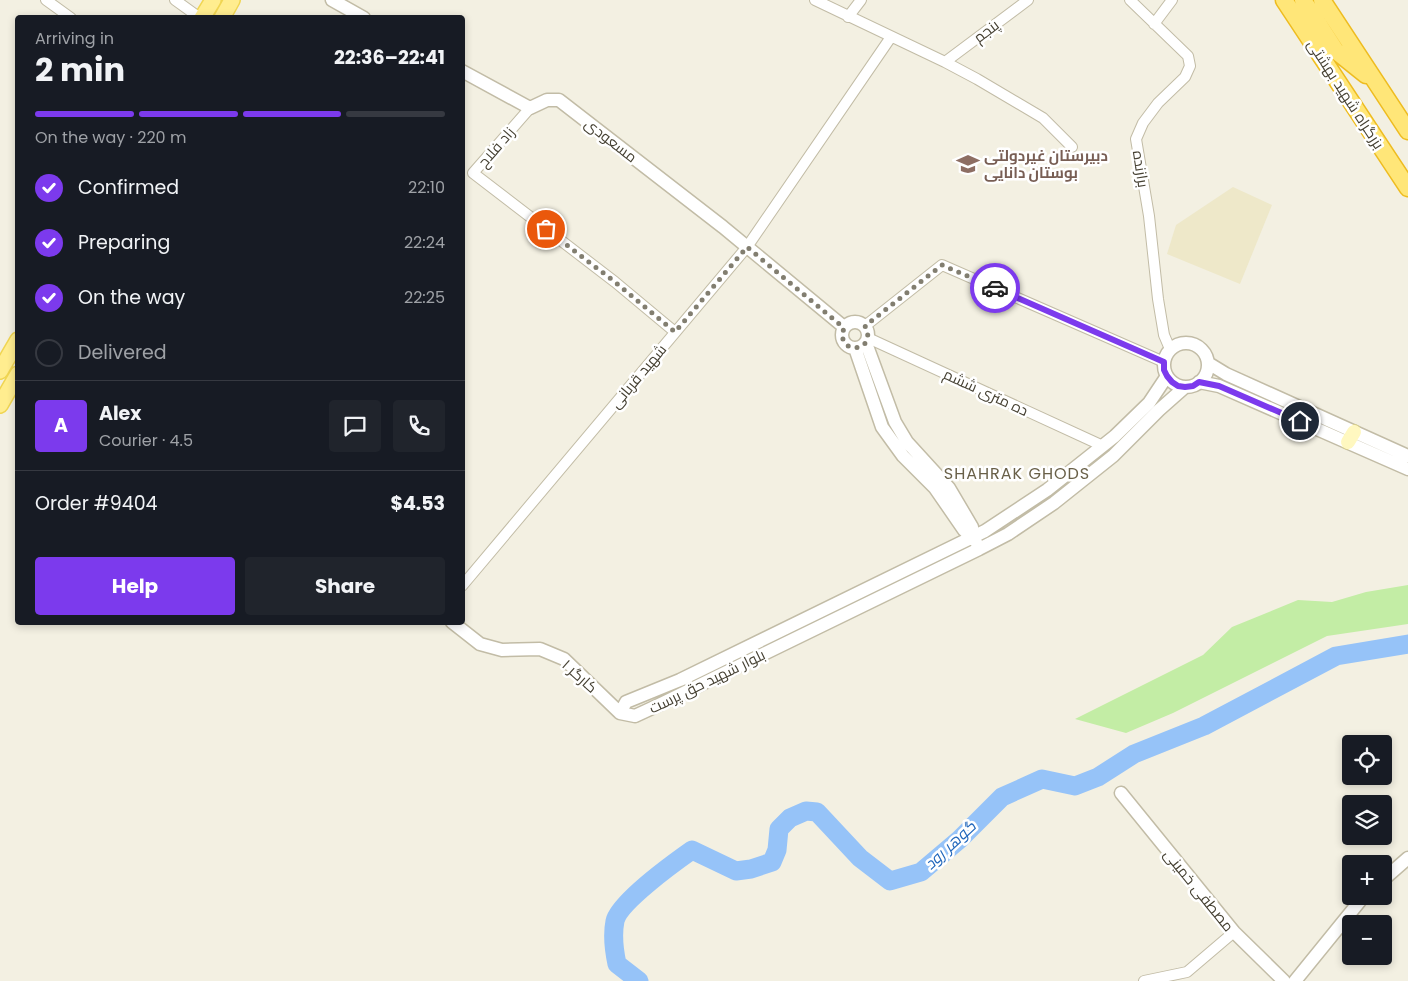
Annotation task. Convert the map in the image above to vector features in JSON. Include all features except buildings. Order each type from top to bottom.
[{"type":"highway","name":"بزرگراه شهید بهشتی","points":[[1284,0],[1317,14],[1376,82],[1408,131]]},
{"type":"highway","points":[[1303,0],[1317,14]]},
{"type":"highway","name":"بزرگراه شهید بهشتی","points":[[1317,14],[1408,188]]},
{"type":"main road","points":[[203,15],[213,0]]},
{"type":"main road","points":[[224,15],[232,0]]},
{"type":"main road","points":[[0,371],[15,345]]},
{"type":"main road","points":[[0,405],[15,379]]},
{"type":"street","points":[[46,0],[67,15]]},
{"type":"street","points":[[175,0],[197,15]]},
{"type":"street","points":[[332,0],[359,15]]},
{"type":"street","points":[[815,0],[977,79],[1043,118],[1072,147]]},
{"type":"street","points":[[848,17],[861,0]]},
{"type":"street","name":"پنجم","points":[[945,62],[1028,0]]},
{"type":"street","name":"برازنده","points":[[1130,0],[1188,56],[1190,66],[1185,77],[1158,103],[1143,123],[1136,139],[1150,222],[1158,299],[1164,335],[1170,349]]},
{"type":"street","points":[[1154,24],[1172,0]]},
{"type":"street","name":"شهید قربانی","points":[[465,582],[747,247],[891,36]]},
{"type":"street","points":[[465,74],[530,108]]},
{"type":"street","name":"مسعودی","points":[[530,108],[547,100],[560,100],[747,247]]},
{"type":"street","name":"زاد فلاح","points":[[530,108],[473,173],[615,282],[675,332]]},
{"type":"street","points":[[747,247],[844,328]]},
{"type":"street","points":[[980,550],[973,538],[972,527],[939,484],[882,427],[864,339],[858,322],[850,322],[844,328],[842,339],[847,346],[864,339],[942,265],[1164,362]]},
{"type":"street","name":"ده متری ششم","points":[[864,339],[1103,446]]},
{"type":"street","points":[[1182,343],[1196,345],[1206,356],[1208,363],[1204,377],[1193,386],[1178,386],[1172,382],[1164,370],[1166,355],[1170,349],[1182,343]]},
{"type":"street","points":[[1208,363],[1351,437],[1408,469]]},
{"type":"street","name":"بلوار شهید حق پرست","points":[[620,713],[626,702],[785,637],[858,601],[985,532],[1047,490],[1115,436],[1149,403],[1167,376]]},
{"type":"street","points":[[1199,382],[1219,386],[1351,437],[1408,456]]},
{"type":"street","name":"بلوار شهید حق پرست","points":[[858,601],[980,550],[1008,534],[1054,503],[1113,456],[1185,387]]},
{"type":"street","points":[[1069,472],[1078,484]]},
{"type":"street","name":"کارگر ۱","points":[[456,625],[480,644],[502,650],[540,649],[564,659],[620,713]]},
{"type":"street","name":"مصطفی خمینی","points":[[1121,793],[1234,932],[1284,981]]},
{"type":"street","points":[[1392,872],[1408,858]]},
{"type":"street","points":[[1295,981],[1302,975],[1356,905]]},
{"type":"street","points":[[1144,981],[1187,972],[1234,932]]},
{"type":"shaded area","points":[[1233,187],[1272,205],[1240,284],[1167,254],[1176,225]]},
{"type":"green space","points":[[1408,585],[1408,624],[1327,636],[1173,713],[1126,733],[1075,719],[1203,655],[1232,627],[1298,600],[1332,602],[1366,592]]},
{"type":"waterway","name":"گوهر رود","points":[[639,981],[617,964],[614,943],[615,921],[626,904],[637,893],[692,850],[736,871],[751,869],[772,862],[777,850],[779,829],[790,818],[806,811],[817,812],[860,858],[890,881],[921,872],[960,839],[1002,797],[1042,779],[1075,786],[1098,777],[1134,754],[1204,726],[1336,656],[1408,644]]},
{"type":"way so far","points":[[546,229],[615,282],[675,332],[747,247],[844,328],[842,339],[847,346],[855,348],[861,347],[866,343],[868,332],[865,326],[942,265],[995,288]]},
{"type":"place","name":"دبیرستان غیردولتی بوستان دانایی","points":[[968,164]]},
{"type":"district","name":"SHAHRAK GHODS","points":[[1017,473]]},
{"type":"route","points":[[995,288],[1164,362],[1164,370],[1167,376],[1178,386],[1193,386],[1199,382],[1219,386],[1300,421]]}]
